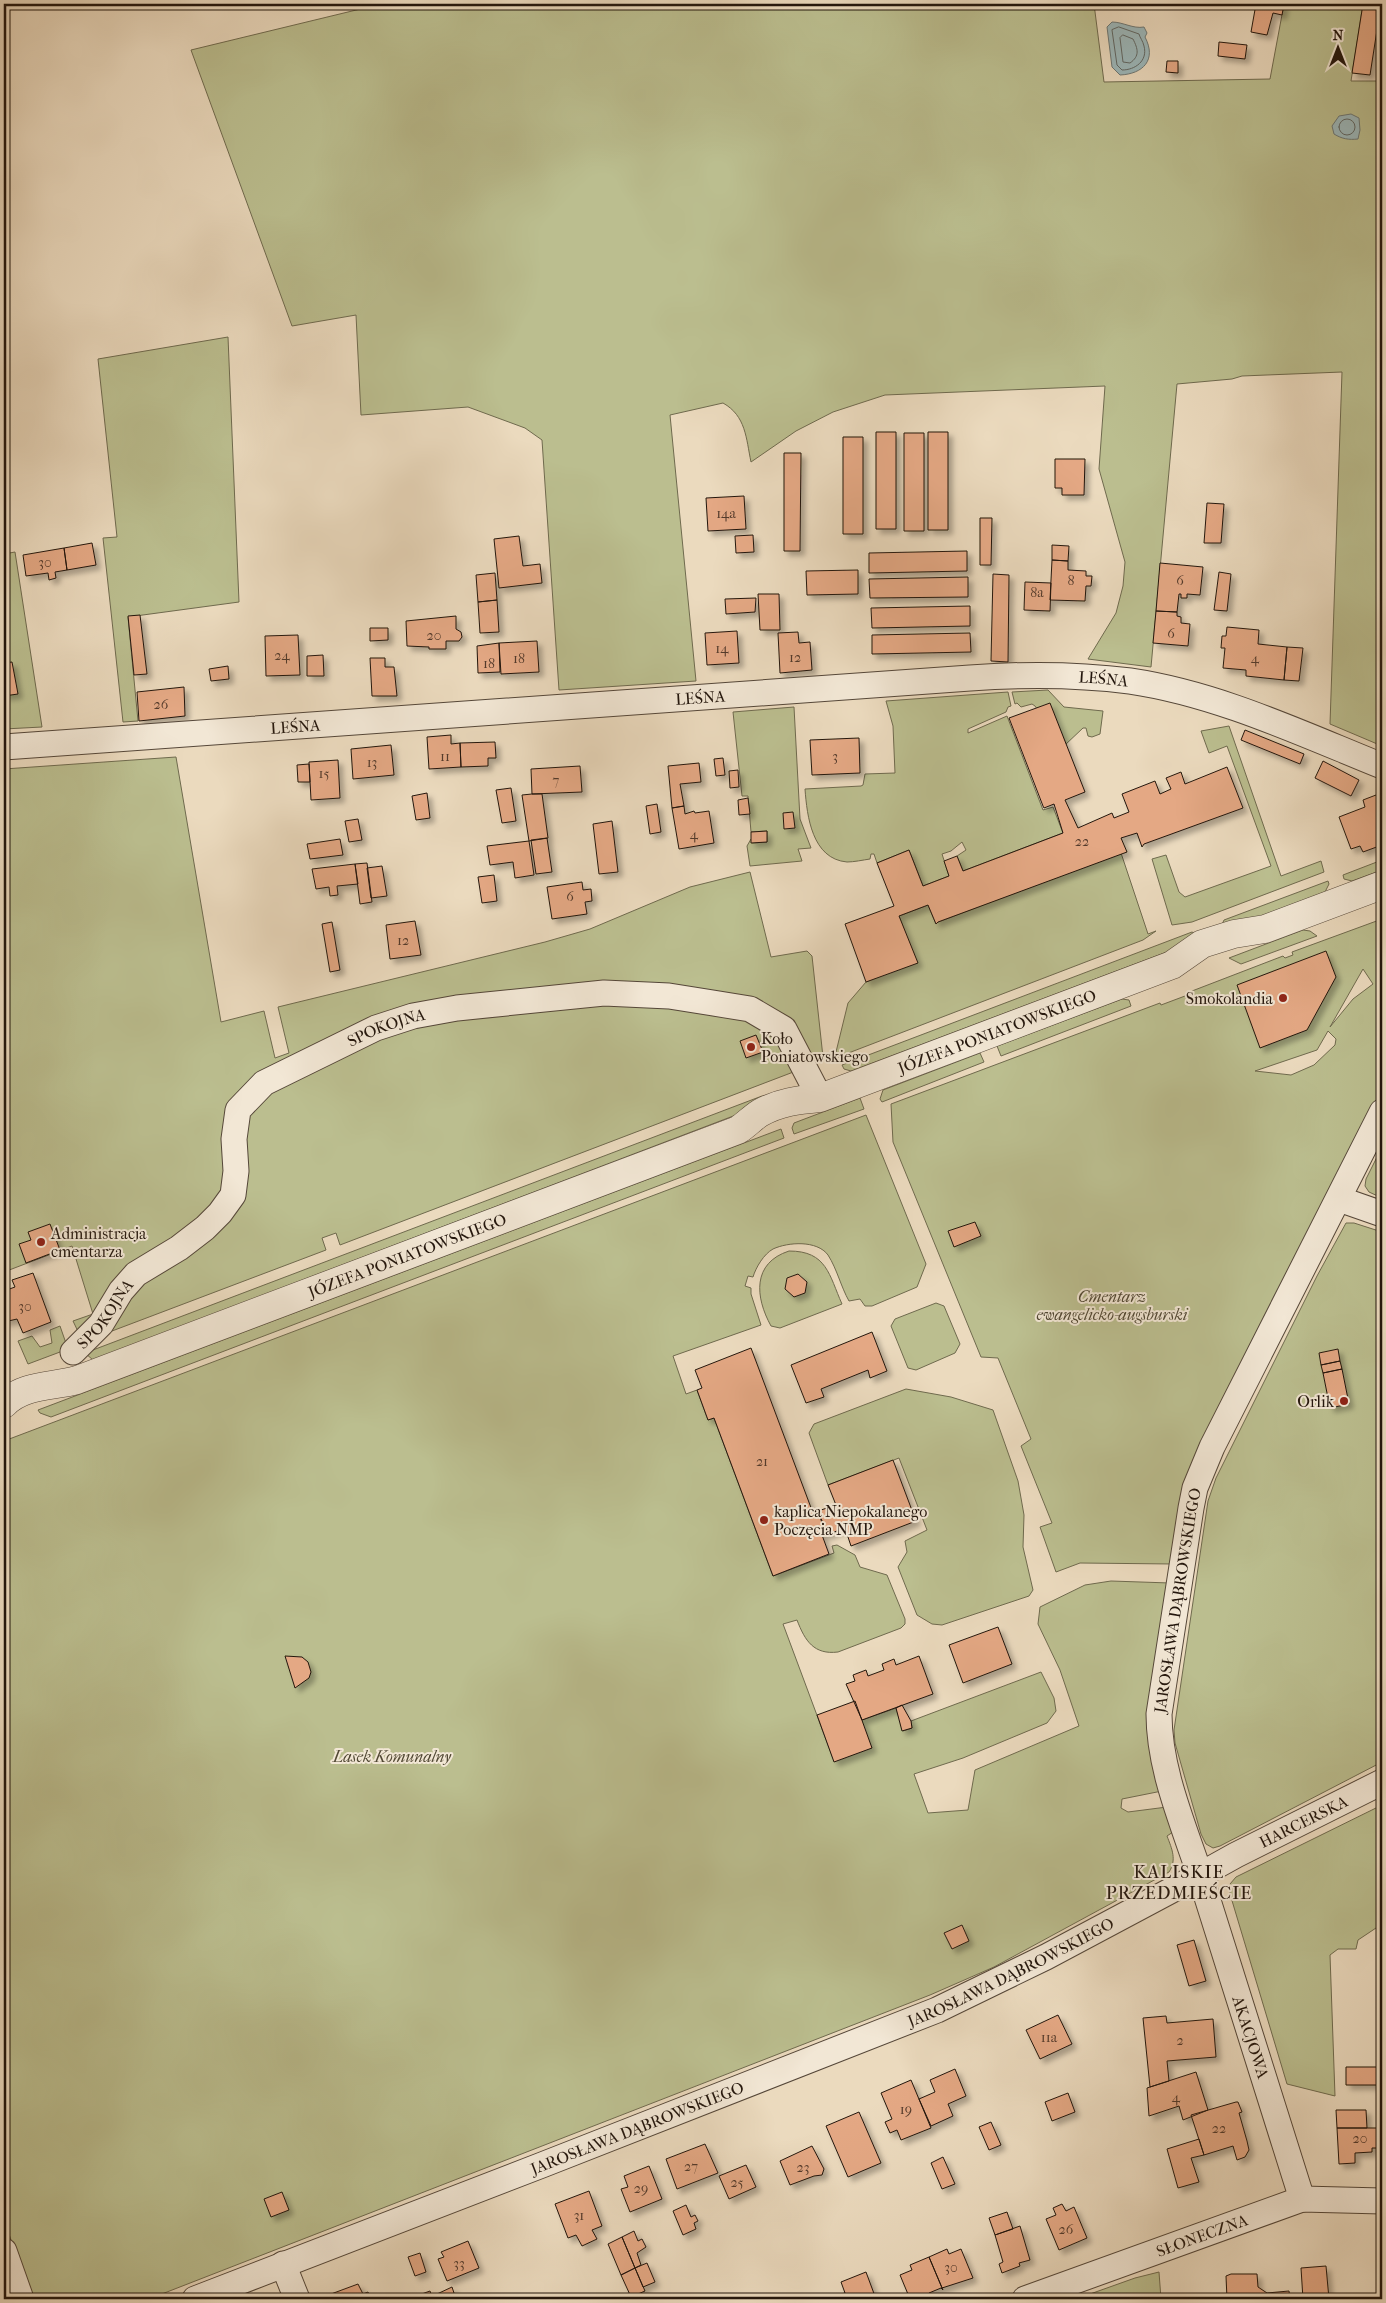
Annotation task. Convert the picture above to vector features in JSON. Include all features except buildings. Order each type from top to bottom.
[{"type":"street","name":"LEŚNA","points":[[4,747],[913,682],[1050,674],[1131,682],[1212,700],[1254,714],[1382,766]]},
{"type":"street","name":"JÓZEFA PONIATOWSKIEGO","points":[[4,1404],[16,1395],[35,1388],[77,1380],[738,1130],[766,1127],[785,1121],[804,1113],[820,1098],[1172,965],[1193,949],[1208,942],[1234,934],[1265,930],[1382,885]]},
{"type":"street","name":"SPOKOJNA","points":[[73,1352],[101,1324],[120,1291],[136,1274],[179,1248],[205,1228],[220,1213],[233,1194],[236,1171],[234,1140],[238,1110],[264,1083],[376,1028],[412,1016],[448,1009],[604,993],[669,996],[750,1009],[784,1029],[809,1073],[820,1098]]},
{"type":"street","name":"JAROSŁAWA DĄBROWSKIEGO","points":[[195,2299],[937,2010],[1046,1957],[1200,1875],[1165,1766],[1159,1732],[1159,1714],[1191,1508],[1196,1488],[1212,1447],[1382,1112]]},
{"type":"street","points":[[1339,1199],[1382,1214]]},
{"type":"street","name":"JÓZEFA PONIATOWSKIEGO","points":[[4,1411],[21,1410],[41,1404],[77,1380]]},
{"type":"street","name":"HARCERSKA","points":[[1200,1875],[1245,1850],[1382,1782]]},
{"type":"street","name":"AKACJOWA","points":[[1200,1875],[1302,2199]]},
{"type":"street","name":"SŁONECZNA","points":[[1031,2298],[1302,2199],[1382,2201]]},
{"type":"street","points":[[4,2251],[21,2299]]},
{"type":"street","points":[[284,2264],[297,2299]]},
{"type":"green space","points":[[381,4],[1094,4],[1104,82],[1270,79],[1284,4],[1363,4],[1351,81],[1382,81],[1382,746],[1330,724],[1342,372],[1242,376],[1232,379],[1177,384],[1151,667],[1088,659],[1116,613],[1123,586],[1125,562],[1099,469],[1105,386],[885,395],[833,412],[796,431],[751,462],[741,421],[731,408],[723,403],[670,415],[696,681],[559,690],[542,440],[525,428],[468,407],[361,415],[356,315],[292,326],[191,50]]},
{"type":"green space","points":[[228,337],[239,602],[128,617],[138,721],[123,722],[103,538],[117,537],[98,359]]},
{"type":"green space","points":[[15,552],[42,727],[4,729],[4,554]]},
{"type":"green space","points":[[1048,690],[1064,707],[1103,711],[1100,734],[1092,737],[1088,736],[1086,728],[1083,728],[1065,745],[1035,706],[1032,704],[1021,707],[1017,703],[1015,704],[1012,692]]},
{"type":"green space","points":[[1008,692],[1011,706],[1008,707],[1006,712],[968,729],[968,733],[1007,716],[1043,810],[1053,807],[1063,833],[963,871],[957,856],[966,850],[962,842],[951,851],[942,854],[949,876],[923,886],[909,850],[877,863],[874,854],[871,854],[870,859],[847,862],[835,859],[819,845],[807,811],[805,789],[861,786],[863,785],[865,774],[895,773],[893,726],[886,701]]},
{"type":"green space","points":[[794,707],[800,819],[811,848],[798,849],[802,861],[750,866],[747,846],[751,839],[752,843],[767,842],[767,831],[751,832],[748,796],[742,796],[733,712]]},
{"type":"green space","points":[[1229,726],[1281,876],[1321,861],[1324,872],[1192,922],[1172,925],[1152,859],[1166,855],[1179,892],[1185,897],[1271,866],[1227,746],[1209,753],[1201,731]]},
{"type":"green space","points":[[176,757],[221,1022],[264,1011],[275,1058],[289,1053],[278,1007],[545,942],[590,929],[690,887],[750,872],[771,957],[807,951],[812,956],[823,1057],[796,1071],[340,1245],[336,1233],[322,1238],[326,1250],[83,1342],[73,1321],[93,1314],[72,1246],[4,1272],[4,769]]},
{"type":"green space","points":[[1121,853],[1148,934],[1156,931],[1143,940],[838,1057],[836,1052],[848,1003],[866,982],[916,961],[899,916],[928,905],[936,924]]},
{"type":"green space","points":[[1382,860],[1382,870],[1352,881],[1344,879],[1343,875]]},
{"type":"green space","points":[[1328,881],[1329,884],[1325,892],[1219,932],[1224,920]]},
{"type":"green space","name":"Cmentarz ewangelicko-augsburski","points":[[1382,919],[1382,1090],[1202,1449],[1173,1564],[1080,1563],[1056,1572],[1040,1527],[1052,1523],[1021,1446],[1031,1439],[998,1358],[981,1357],[893,1142],[891,1104],[1160,1003],[1161,1005],[1193,993],[1192,991],[1283,956],[1285,958],[1293,955],[1292,952]],"holes":[[[1363,969],[1373,984],[1353,999],[1330,1027]],[[1328,1031],[1336,1039],[1335,1045],[1314,1065],[1291,1075],[1255,1071],[1317,1050]]]},
{"type":"green space","points":[[1303,930],[1310,931],[1317,936],[1241,964],[1229,958]]},
{"type":"green space","points":[[1192,932],[1204,938],[851,1071],[844,1069],[842,1065]]},
{"type":"green space","points":[[1122,999],[1129,1000],[1131,1006],[1001,1056],[997,1046]]},
{"type":"green space","points":[[980,1053],[984,1062],[882,1102],[880,1099],[883,1090]]},
{"type":"green space","points":[[762,1096],[769,1097],[770,1102],[93,1360],[85,1353]]},
{"type":"green space","points":[[860,1098],[864,1109],[794,1134],[792,1128],[794,1123]]},
{"type":"green space","name":"Lasek Komunalny","points":[[866,1115],[926,1264],[917,1287],[872,1306],[865,1306],[860,1299],[849,1301],[831,1260],[823,1250],[802,1244],[786,1245],[773,1249],[761,1261],[753,1277],[748,1276],[745,1286],[751,1288],[751,1294],[761,1325],[673,1356],[686,1394],[697,1390],[708,1420],[714,1418],[773,1576],[834,1553],[832,1546],[837,1545],[855,1555],[860,1567],[887,1575],[905,1619],[905,1624],[901,1628],[838,1652],[817,1649],[807,1640],[797,1620],[783,1624],[834,1761],[862,1720],[896,1708],[903,1731],[912,1728],[911,1721],[1041,1672],[1054,1698],[1056,1711],[1047,1723],[963,1758],[914,1774],[928,1813],[968,1810],[975,1770],[1079,1726],[1060,1670],[1038,1624],[1040,1607],[1085,1585],[1111,1581],[1170,1583],[1162,1791],[1122,1799],[1121,1808],[1128,1812],[1167,1807],[1173,1832],[1167,1836],[1173,1859],[1169,1872],[994,1967],[930,1995],[149,2299],[32,2299],[4,2220],[4,1441]]},
{"type":"green space","points":[[781,1129],[784,1138],[51,1417],[40,1413],[38,1410]]},
{"type":"green space","points":[[1382,1147],[1382,1198],[1369,1192],[1365,1186],[1366,1179]]},
{"type":"green space","points":[[1346,1223],[1354,1223],[1382,1232],[1382,1762],[1213,1848],[1206,1844],[1201,1834],[1175,1743],[1174,1730],[1208,1501],[1216,1478],[1317,1276]]},
{"type":"green space","points":[[789,1251],[802,1252],[819,1260],[830,1274],[842,1304],[780,1328],[771,1326],[766,1315],[760,1293],[760,1282],[768,1264],[777,1256]]},
{"type":"green space","points":[[936,1303],[944,1306],[960,1344],[955,1353],[916,1370],[908,1368],[891,1326],[895,1319]]},
{"type":"green space","points":[[60,1326],[68,1349],[28,1364],[18,1341],[32,1336],[40,1347],[52,1343],[50,1330]]},
{"type":"green space","points":[[906,1389],[951,1397],[993,1410],[1018,1481],[1024,1515],[1023,1547],[1033,1590],[1029,1596],[942,1625],[932,1624],[917,1615],[898,1567],[907,1552],[905,1541],[927,1530],[899,1458],[828,1485],[809,1433],[814,1424]]},
{"type":"green space","points":[[1382,1805],[1382,1924],[1358,1940],[1356,1949],[1338,1949],[1330,1955],[1335,2096],[1287,2084],[1230,1894],[1230,1884],[1236,1877]]},
{"type":"green space","points":[[1159,2272],[1161,2299],[1076,2299],[1135,2278]]},
{"type":"water","points":[[1112,22],[1144,27],[1147,33],[1145,37],[1149,52],[1146,64],[1141,69],[1120,75],[1112,67],[1107,27]]},
{"type":"water","points":[[1351,114],[1359,118],[1360,130],[1358,139],[1346,139],[1334,134],[1332,126],[1339,116]]},
{"type":"place","name":"Smokolandia","points":[[1283,998]]},
{"type":"place","name":"Koło Poniatowskiego","points":[[751,1047]]},
{"type":"place","name":"Administracja cmentarza","points":[[41,1242]]},
{"type":"place","name":"Orlik","points":[[1344,1401]]},
{"type":"place","name":"kaplica Niepokalanego Poczęcia NMP","points":[[764,1520]]},
{"type":"district","name":"KALISKIE PRZEDMIEŚCIE","points":[[1179,1882]]}]
